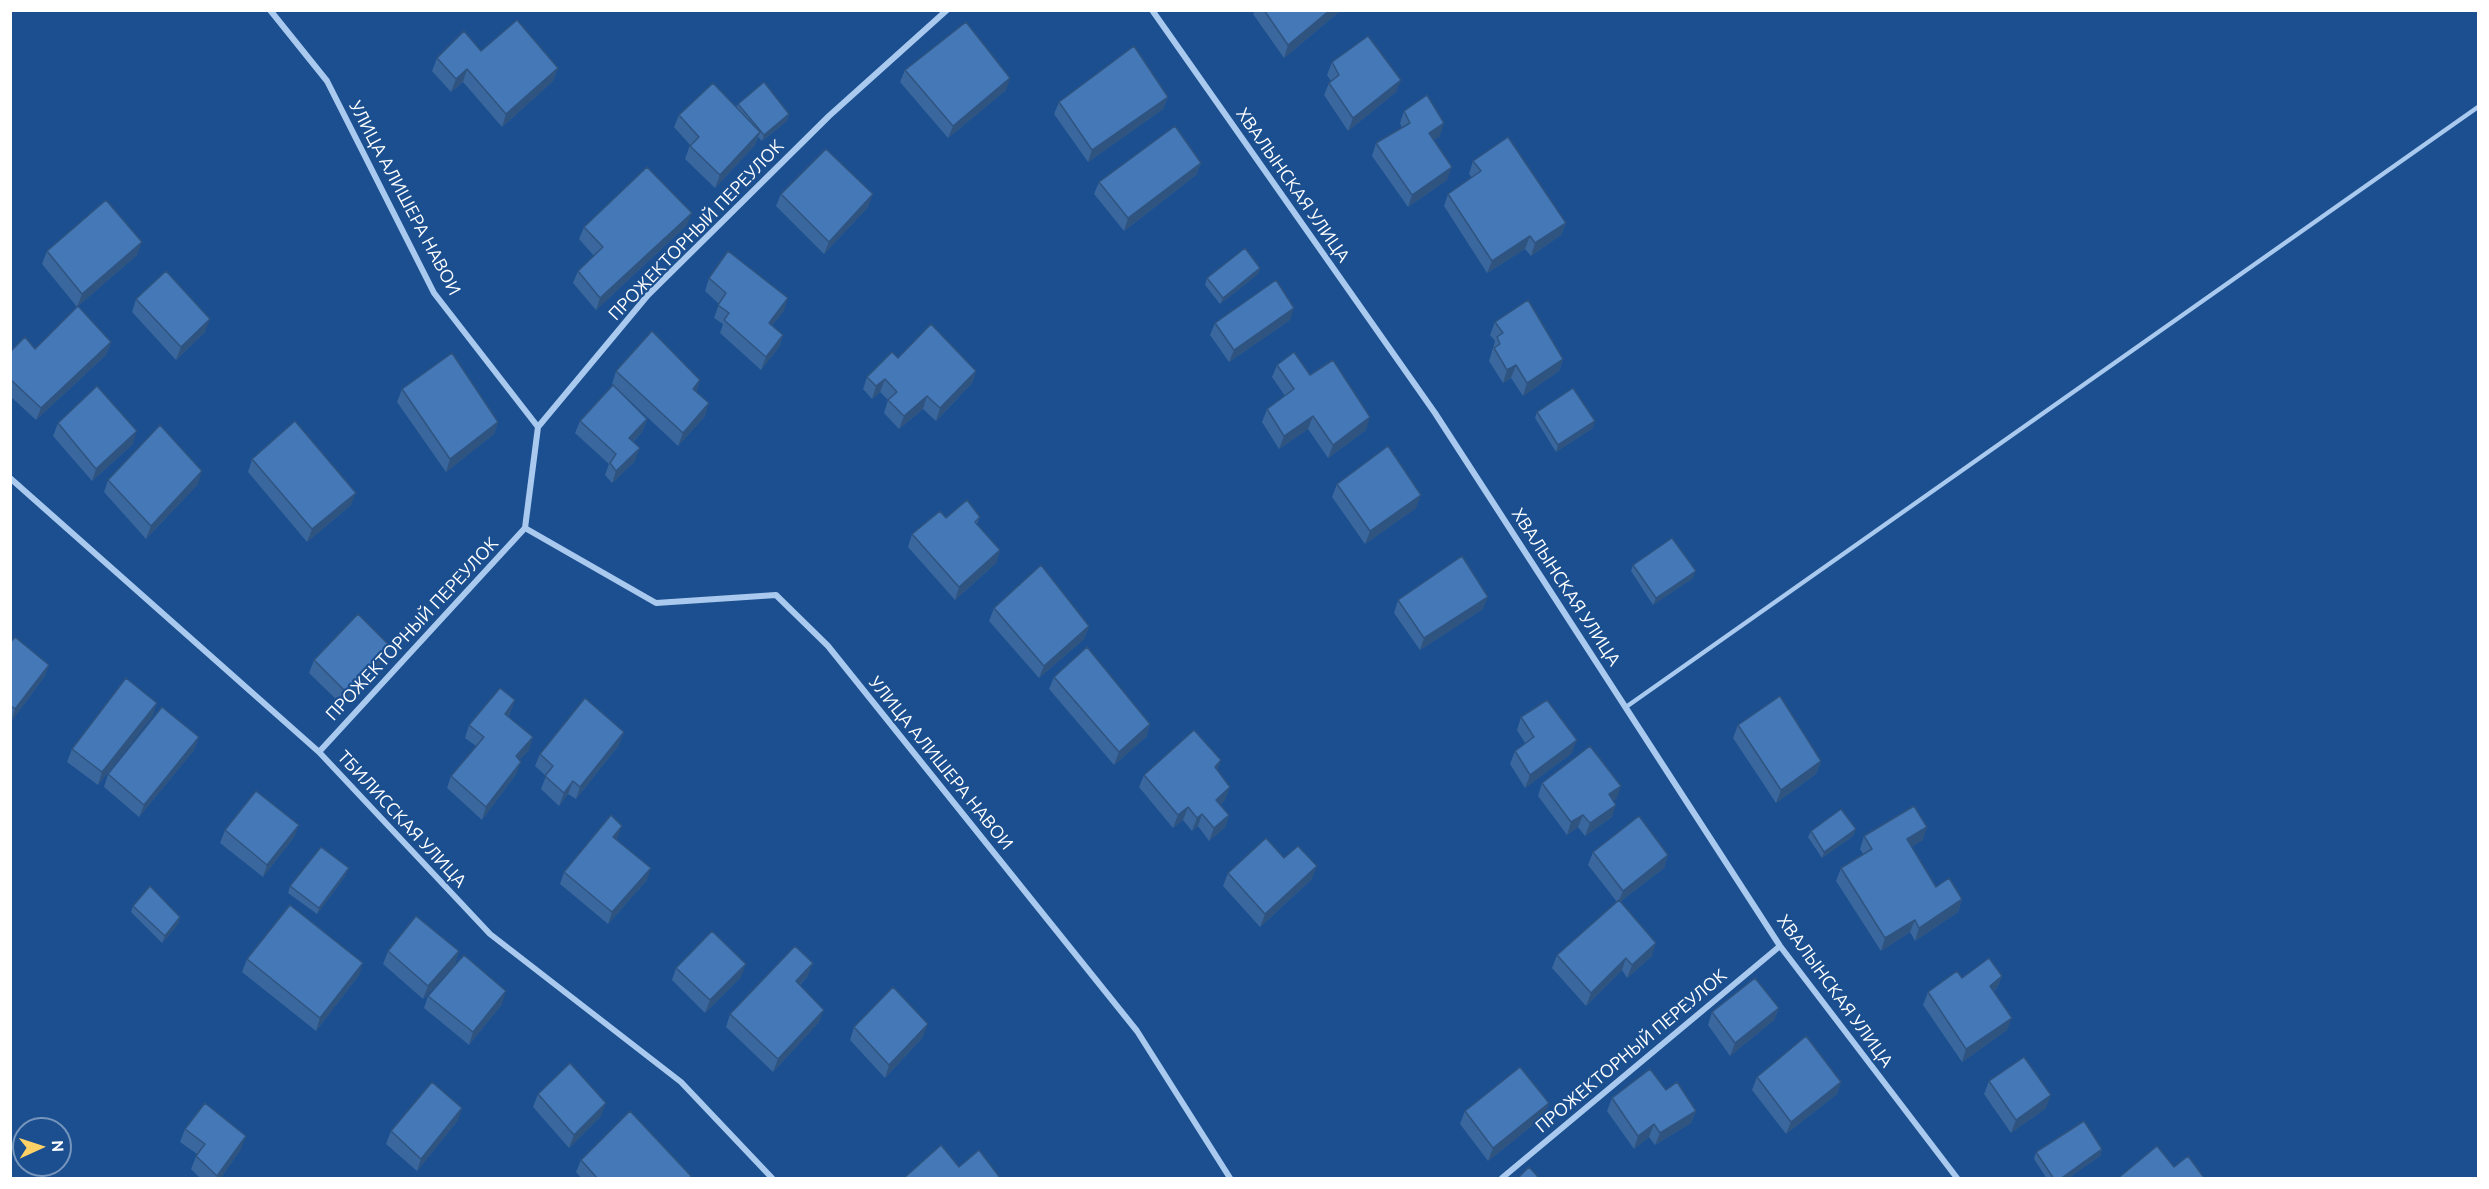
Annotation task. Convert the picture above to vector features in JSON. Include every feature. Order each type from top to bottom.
[{"type":"street","name":"УЛИЦА АЛИШЕРА НАВОИ","points":[[270,10],[327,81],[434,292],[538,427]]},
{"type":"street","name":"ПРОЖЕКТОРНЫЙ ПЕРЕУЛОК","points":[[538,427],[648,295],[829,116],[947,10]]},
{"type":"street","name":"ХВАЛЫНСКАЯ УЛИЦА","points":[[1152,10],[1435,413],[1780,945],[1957,1179]]},
{"type":"street","points":[[525,528],[538,427]]},
{"type":"street","name":"ТБИЛИССКАЯ УЛИЦА","points":[[10,478],[319,752],[490,934],[681,1082],[772,1179]]},
{"type":"street","name":"УЛИЦА АЛИШЕРА НАВОИ","points":[[525,528],[656,603],[776,595],[828,646],[1137,1030],[1230,1179]]},
{"type":"street","name":"ПРОЖЕКТОРНЫЙ ПЕРЕУЛОК","points":[[319,752],[525,528]]},
{"type":"street","name":"ПРОЖЕКТОРНЫЙ ПЕРЕУЛОК","points":[[1502,1179],[1780,945]]},
{"type":"lane","points":[[1626,707],[2478,107]]},
{"type":"building","points":[[1264,10],[1330,10],[1288,45]]},
{"type":"building","points":[[517,20],[558,68],[506,114],[467,69],[456,79],[437,58],[464,31],[481,51]]},
{"type":"building","points":[[966,22],[1010,78],[953,126],[905,70]]},
{"type":"building","points":[[1368,36],[1401,80],[1353,118],[1329,83],[1339,75],[1332,62]]},
{"type":"building","points":[[1134,46],[1168,97],[1092,150],[1059,102]]},
{"type":"building","points":[[764,82],[789,114],[764,135],[738,104]]},
{"type":"building","points":[[713,83],[760,132],[720,175],[690,146],[699,137],[679,115]]},
{"type":"building","points":[[1427,95],[1444,123],[1429,133],[1452,167],[1412,195],[1376,143],[1410,123],[1404,111]]},
{"type":"building","points":[[1175,126],[1201,163],[1128,218],[1099,182]]},
{"type":"building","points":[[1508,137],[1566,223],[1535,243],[1530,236],[1492,261],[1448,194],[1481,171],[1473,161]]},
{"type":"building","points":[[826,149],[873,194],[829,242],[781,194]]},
{"type":"building","points":[[647,167],[692,213],[600,298],[578,271],[603,247],[584,227]]},
{"type":"building","points":[[106,200],[142,242],[82,294],[47,251]]},
{"type":"building","points":[[1245,248],[1260,268],[1223,298],[1207,278]]},
{"type":"building","points":[[728,251],[788,298],[769,323],[783,335],[766,357],[724,320],[729,313],[718,305],[726,293],[709,278]]},
{"type":"building","points":[[166,271],[210,319],[181,347],[136,299]]},
{"type":"building","points":[[1276,280],[1294,308],[1234,350],[1215,323]]},
{"type":"building","points":[[1528,300],[1563,359],[1527,383],[1516,365],[1507,370],[1494,348],[1500,344],[1497,337],[1503,333],[1495,322]]},
{"type":"building","points":[[78,306],[111,342],[41,408],[10,379],[10,352],[25,337],[35,349]]},
{"type":"building","points":[[931,324],[976,371],[940,408],[927,396],[904,416],[888,400],[897,392],[885,379],[876,386],[867,377],[892,352],[898,358]]},
{"type":"building","points":[[652,331],[700,380],[693,389],[709,403],[683,433],[616,371]]},
{"type":"building","points":[[1294,352],[1310,375],[1333,360],[1370,417],[1333,445],[1313,416],[1284,436],[1267,409],[1294,389],[1277,365]]},
{"type":"building","points":[[452,353],[498,422],[450,459],[402,389]]},
{"type":"building","points":[[613,385],[647,419],[629,438],[640,448],[616,471],[610,463],[616,454],[580,421]]},
{"type":"building","points":[[97,386],[137,431],[96,469],[58,423]]},
{"type":"building","points":[[1573,388],[1595,421],[1558,445],[1537,412]]},
{"type":"building","points":[[295,421],[356,493],[312,529],[252,459]]},
{"type":"building","points":[[160,425],[202,471],[151,526],[108,480]]},
{"type":"building","points":[[1388,446],[1421,495],[1370,531],[1337,484]]},
{"type":"building","points":[[967,500],[980,517],[975,522],[1000,550],[959,587],[912,534],[940,511],[946,518]]},
{"type":"building","points":[[1672,538],[1696,571],[1656,598],[1633,565]]},
{"type":"building","points":[[1462,556],[1488,597],[1424,638],[1398,600]]},
{"type":"building","points":[[1041,565],[1089,626],[1044,666],[994,608]]},
{"type":"building","points":[[358,614],[390,646],[346,692],[314,660]]},
{"type":"building","points":[[15,637],[49,665],[15,709],[10,705],[10,643]]},
{"type":"building","points":[[1087,647],[1150,724],[1119,752],[1054,677]]},
{"type":"building","points":[[126,678],[157,703],[102,772],[72,749]]},
{"type":"building","points":[[500,688],[515,700],[505,714],[533,737],[516,756],[521,762],[486,807],[451,776],[484,737],[469,725]]},
{"type":"building","points":[[1780,696],[1821,761],[1781,790],[1738,725]]},
{"type":"building","points":[[585,698],[624,732],[580,787],[573,781],[564,793],[545,776],[553,766],[540,754]]},
{"type":"building","points":[[1547,700],[1577,740],[1530,775],[1515,751],[1534,737],[1521,717]]},
{"type":"building","points":[[162,707],[199,737],[144,805],[108,774]]},
{"type":"building","points":[[1194,730],[1221,760],[1215,767],[1230,787],[1216,800],[1229,815],[1214,828],[1202,814],[1197,818],[1188,807],[1178,815],[1144,775]]},
{"type":"building","points":[[1590,746],[1621,786],[1609,794],[1616,805],[1590,823],[1583,815],[1571,822],[1542,783]]},
{"type":"building","points":[[256,791],[299,825],[267,865],[225,830]]},
{"type":"building","points":[[1914,806],[1927,827],[1907,839],[1936,887],[1949,878],[1962,899],[1919,928],[1915,920],[1885,938],[1841,868],[1872,849],[1864,836]]},
{"type":"building","points":[[1841,809],[1856,829],[1824,852],[1811,831]]},
{"type":"building","points":[[611,815],[622,826],[613,837],[651,868],[612,912],[564,872]]},
{"type":"building","points":[[1639,816],[1668,855],[1623,891],[1593,852]]},
{"type":"building","points":[[1266,838],[1284,858],[1298,846],[1317,866],[1265,914],[1228,873]]},
{"type":"building","points":[[321,847],[349,868],[319,908],[290,886]]},
{"type":"building","points":[[150,886],[180,917],[165,936],[133,906]]},
{"type":"building","points":[[1619,900],[1656,943],[1632,965],[1626,958],[1591,993],[1557,955]]},
{"type":"building","points":[[290,905],[363,963],[320,1018],[247,959]]},
{"type":"building","points":[[416,916],[459,951],[428,986],[388,951]]},
{"type":"building","points":[[712,931],[746,964],[710,1000],[676,968]]},
{"type":"building","points":[[795,946],[813,963],[796,981],[824,1010],[778,1059],[730,1014]]},
{"type":"building","points":[[464,955],[506,991],[473,1032],[428,996]]},
{"type":"building","points":[[1989,958],[2002,976],[1990,986],[2012,1018],[1966,1049],[1928,992],[1957,971],[1962,978]]},
{"type":"building","points":[[1755,978],[1779,1008],[1735,1043],[1712,1012]]},
{"type":"building","points":[[893,987],[928,1024],[889,1065],[854,1027]]},
{"type":"building","points":[[1806,1036],[1841,1082],[1791,1122],[1757,1077]]},
{"type":"building","points":[[2024,1057],[2051,1095],[2016,1120],[1989,1081]]},
{"type":"building","points":[[570,1063],[606,1103],[574,1135],[538,1094]]},
{"type":"building","points":[[1520,1067],[1549,1103],[1493,1148],[1465,1111]]},
{"type":"building","points":[[1650,1069],[1666,1090],[1677,1082],[1696,1111],[1660,1133],[1654,1124],[1638,1136],[1612,1098]]},
{"type":"building","points":[[432,1082],[462,1108],[421,1159],[391,1131]]},
{"type":"building","points":[[205,1103],[246,1136],[217,1176],[196,1156],[205,1144],[185,1129]]},
{"type":"building","points":[[630,1111],[691,1176],[689,1179],[598,1179],[581,1160]]},
{"type":"building","points":[[2084,1121],[2102,1149],[2060,1179],[2054,1179],[2036,1152]]},
{"type":"building","points":[[941,1145],[959,1167],[979,1150],[1001,1179],[903,1179]]},
{"type":"building","points":[[2157,1146],[2174,1167],[2188,1156],[2205,1179],[2117,1179]]},
{"type":"building","points":[[1529,1167],[1540,1179],[1517,1179]]}]
